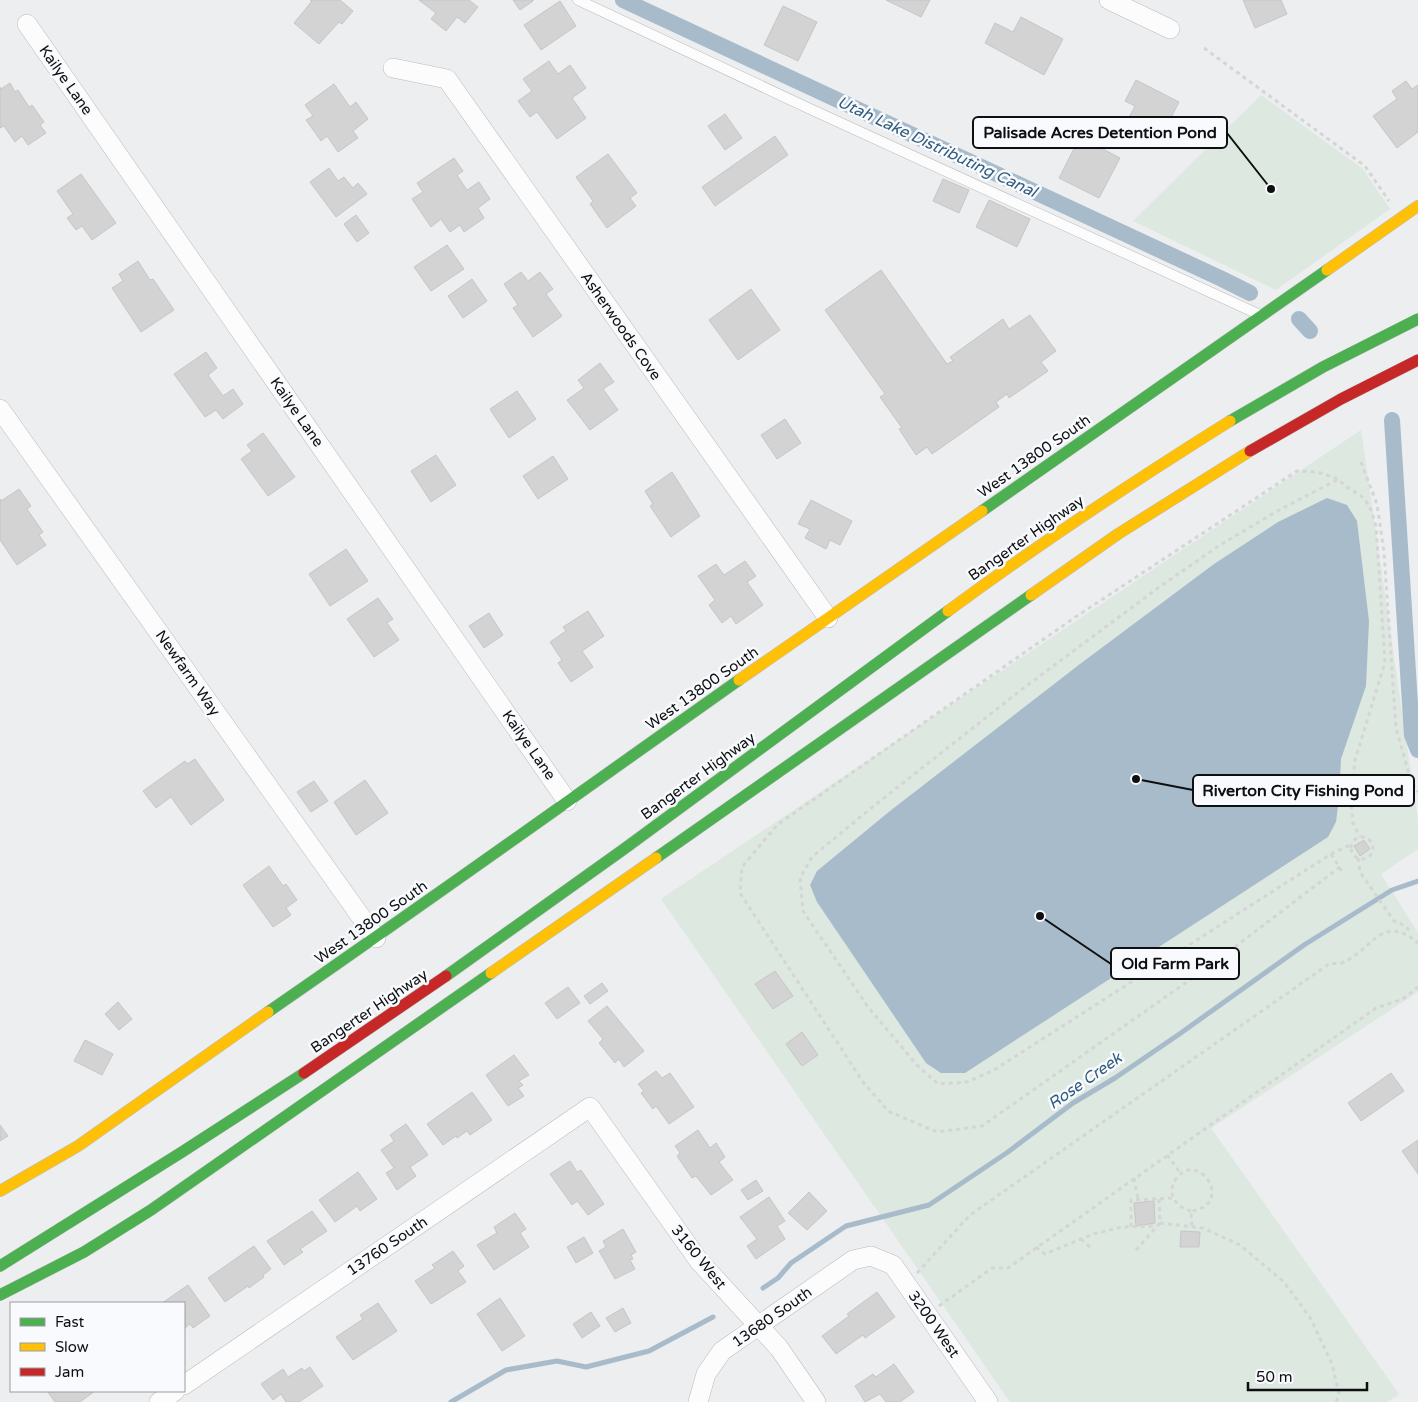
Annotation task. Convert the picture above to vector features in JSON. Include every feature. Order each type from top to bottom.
[{"type":"main road","name":"West 13800 South","points":[[0,1191],[78,1146],[376,938],[567,801],[1418,206]]},
{"type":"main road","name":"Bangerter Highway","points":[[0,1266],[129,1187],[324,1061],[429,989],[707,789],[866,668],[1137,479],[1235,417],[1284,389],[1349,353],[1418,319]]},
{"type":"main road","points":[[0,1296],[84,1252],[219,1164],[1118,534],[1220,468],[1283,431],[1346,396],[1418,360]]},
{"type":"main road","points":[[64,1275],[155,1215],[219,1164]]},
{"type":"main road","points":[[0,1255],[129,1187]]},
{"type":"street","points":[[1109,0],[1170,29]]},
{"type":"street","name":"Kailye Lane","points":[[27,24],[567,801]]},
{"type":"street","name":"Asherwoods Cove","points":[[393,68],[447,79],[828,618]]},
{"type":"street","name":"Newfarm Way","points":[[0,409],[376,938]]},
{"type":"street","name":"3160 West","points":[[590,1107],[699,1262],[779,1348],[816,1402]]},
{"type":"street","name":"13760 South","points":[[185,1384],[590,1107]]},
{"type":"street","name":"13680 South","points":[[698,1402],[706,1374],[722,1351],[853,1260],[871,1256]]},
{"type":"street","name":"3200 West","points":[[871,1256],[893,1265],[988,1402]]},
{"type":"street","points":[[159,1402],[174,1392]]},
{"type":"lane","points":[[578,0],[808,108],[1262,316]]},
{"type":"path","points":[[1204,48],[1365,166],[1389,201]]},
{"type":"path","points":[[1361,462],[1378,504],[1384,552],[1396,728],[1411,781],[1418,792]]},
{"type":"path","points":[[1340,867],[1203,970],[982,1126],[937,1132],[888,1111],[863,1082],[740,893],[742,867],[777,826],[1074,618],[1297,471],[1318,472],[1338,480],[1364,498],[1371,510],[1376,526],[1385,662],[1355,760],[1351,802],[1353,823],[1360,837],[1370,841],[1373,851],[1368,857],[1358,858],[1352,854],[1352,844]]},
{"type":"path","points":[[1338,480],[1281,509],[1220,545],[1021,690],[863,815],[812,857],[800,878],[803,911],[868,1007],[916,1064],[938,1084],[967,1082],[994,1070],[1331,854],[1352,844],[1360,837]]},
{"type":"path","points":[[1331,854],[1343,873]]},
{"type":"path","points":[[1358,858],[1358,868],[1394,921],[1404,924],[1408,929],[1407,934]]},
{"type":"path","points":[[915,1275],[970,1215],[1329,964],[1341,962],[1361,950],[1376,936],[1389,932],[1407,934],[1418,943]]},
{"type":"path","points":[[939,1306],[992,1268],[1008,1268],[1376,1008],[1403,998],[1418,987]]},
{"type":"path","points":[[1167,1155],[1181,1174]]},
{"type":"path","points":[[1191,1170],[1198,1171],[1204,1174],[1211,1184],[1212,1197],[1198,1210],[1191,1211],[1179,1206],[1174,1198],[1172,1187],[1174,1181],[1181,1174],[1191,1170]]},
{"type":"path","points":[[1134,1178],[1138,1198]]},
{"type":"path","points":[[1131,1226],[1131,1200],[1138,1198],[1174,1198]]},
{"type":"path","points":[[1136,1250],[1158,1224],[1159,1198]]},
{"type":"path","points":[[1191,1211],[1192,1227]]},
{"type":"path","points":[[1036,1247],[1045,1254],[1112,1229],[1158,1224],[1203,1228],[1240,1245],[1284,1282],[1311,1319],[1332,1364],[1339,1394],[1336,1402]]},
{"type":"path","points":[[1081,1239],[1092,1249]]},
{"type":"shaded area","points":[[1261,95],[1363,169],[1390,209],[1276,290],[1133,221]]},
{"type":"shaded area","points":[[1361,430],[1418,821],[1418,849],[1381,874],[1418,933],[1418,992],[1211,1128],[1399,1394],[1387,1402],[1010,1402],[661,899]]},
{"type":"water","points":[[1327,498],[1347,505],[1357,521],[1369,621],[1366,686],[1341,759],[1336,822],[1328,837],[965,1073],[941,1073],[926,1063],[817,902],[810,885],[817,871],[890,811],[1080,664],[1214,564],[1278,522]]},
{"type":"building","points":[[310,0],[340,0],[353,11],[342,24],[339,22],[319,44],[294,23],[312,1]]},
{"type":"building","points":[[419,0],[469,0],[478,7],[465,23],[457,17],[446,31],[431,19],[436,13]]},
{"type":"building","points":[[513,0],[533,0],[533,1],[520,10]]},
{"type":"building","points":[[886,0],[930,0],[921,17]]},
{"type":"building","points":[[1243,0],[1281,0],[1287,14],[1255,28]]},
{"type":"building","points":[[560,1],[576,26],[541,50],[524,25]]},
{"type":"building","points":[[783,6],[817,22],[798,61],[764,45]]},
{"type":"building","points":[[1021,17],[1063,39],[1044,75],[985,43],[995,23],[1013,32]]},
{"type":"building","points":[[549,61],[558,74],[570,65],[586,88],[572,98],[586,118],[557,139],[537,112],[530,117],[518,101],[532,91],[523,79]]},
{"type":"building","points":[[1136,80],[1179,102],[1159,141],[1126,123],[1135,106],[1125,101]]},
{"type":"building","points":[[1406,81],[1412,89],[1418,85],[1418,132],[1397,148],[1373,116],[1397,99],[1392,91]]},
{"type":"building","points":[[10,83],[15,92],[18,90],[29,107],[32,105],[44,122],[40,125],[46,133],[28,145],[22,136],[15,142],[4,126],[0,128],[0,87],[1,89]]},
{"type":"building","points":[[334,84],[350,107],[356,102],[368,119],[353,131],[358,138],[338,152],[327,136],[321,141],[306,120],[313,116],[305,105]]},
{"type":"building","points":[[725,114],[742,138],[725,150],[708,126]]},
{"type":"building","points":[[775,136],[788,155],[715,206],[702,187]]},
{"type":"building","points":[[1080,137],[1120,158],[1099,198],[1059,178]]},
{"type":"building","points":[[608,154],[637,193],[630,198],[636,206],[607,228],[590,204],[593,201],[576,177]]},
{"type":"building","points":[[454,158],[463,171],[457,175],[467,190],[479,182],[490,199],[478,208],[484,218],[464,232],[460,225],[450,232],[441,219],[431,227],[412,199],[423,192],[417,183]]},
{"type":"building","points":[[329,168],[338,181],[344,177],[353,188],[358,183],[367,194],[336,217],[310,182]]},
{"type":"building","points":[[81,174],[116,223],[92,240],[82,226],[76,230],[67,218],[73,214],[57,191]]},
{"type":"building","points":[[943,179],[969,190],[959,213],[933,201]]},
{"type":"building","points":[[989,200],[1030,219],[1017,247],[976,227]]},
{"type":"building","points":[[356,215],[369,233],[357,242],[344,224]]},
{"type":"building","points":[[447,245],[464,269],[431,291],[414,267]]},
{"type":"building","points":[[138,261],[150,280],[153,279],[174,310],[141,332],[112,288],[123,281],[119,274]]},
{"type":"building","points":[[881,270],[947,364],[953,361],[950,357],[1003,319],[1009,329],[1030,315],[1056,351],[1041,362],[1048,371],[1009,398],[1007,394],[996,402],[999,407],[932,454],[927,447],[916,455],[899,429],[902,428],[880,397],[885,394],[825,310]]},
{"type":"building","points":[[521,272],[528,281],[540,272],[553,289],[546,294],[562,316],[533,337],[513,308],[518,305],[504,284]]},
{"type":"building","points":[[472,279],[487,301],[463,318],[448,296]]},
{"type":"building","points":[[751,289],[780,330],[738,360],[709,320]]},
{"type":"building","points":[[206,352],[217,368],[208,375],[223,396],[233,389],[243,404],[223,419],[216,410],[205,417],[174,374]]},
{"type":"building","points":[[600,363],[614,382],[603,389],[618,410],[590,430],[567,400],[584,388],[578,380]]},
{"type":"building","points":[[517,391],[536,419],[509,438],[490,409]]},
{"type":"building","points":[[785,419],[801,443],[777,459],[761,435]]},
{"type":"building","points":[[263,433],[295,477],[268,496],[241,459],[252,451],[247,445]]},
{"type":"building","points":[[436,455],[456,485],[431,502],[411,471]]},
{"type":"building","points":[[553,456],[568,479],[538,499],[523,476]]},
{"type":"building","points":[[672,472],[700,516],[671,537],[650,506],[653,504],[645,491]]},
{"type":"building","points":[[19,489],[31,506],[27,509],[43,532],[39,535],[46,545],[17,565],[0,540],[0,499],[1,501]]},
{"type":"building","points":[[811,500],[852,521],[840,545],[830,540],[826,549],[805,538],[810,529],[798,524]]},
{"type":"building","points":[[346,549],[368,581],[330,606],[309,574]]},
{"type":"building","points":[[745,561],[756,576],[747,582],[763,605],[736,624],[731,616],[722,623],[709,605],[715,600],[698,576],[716,564],[724,575]]},
{"type":"building","points":[[378,598],[393,619],[387,623],[399,640],[374,657],[347,619]]},
{"type":"building","points":[[588,611],[604,636],[582,651],[593,667],[571,682],[558,663],[562,660],[550,642],[566,631],[563,627]]},
{"type":"building","points":[[489,613],[503,635],[484,648],[469,626]]},
{"type":"building","points":[[195,759],[224,800],[191,825],[171,797],[156,808],[143,791],[185,761],[187,764]]},
{"type":"building","points":[[365,780],[388,813],[356,835],[334,802]]},
{"type":"building","points":[[314,781],[328,801],[311,812],[297,792]]},
{"type":"building","points":[[1364,840],[1370,849],[1360,856],[1354,846]]},
{"type":"building","points":[[269,866],[283,886],[286,884],[297,900],[286,908],[291,915],[273,927],[243,885]]},
{"type":"building","points":[[775,971],[793,996],[773,1009],[755,984]]},
{"type":"building","points":[[602,983],[608,991],[590,1004],[584,996]]},
{"type":"building","points":[[568,987],[580,1003],[557,1019],[545,1003]]},
{"type":"building","points":[[118,1002],[132,1019],[119,1030],[105,1014]]},
{"type":"building","points":[[607,1006],[644,1051],[624,1067],[619,1059],[615,1063],[599,1043],[603,1039],[588,1021]]},
{"type":"building","points":[[802,1032],[818,1055],[802,1066],[786,1044]]},
{"type":"building","points":[[85,1040],[113,1054],[102,1075],[74,1061]]},
{"type":"building","points":[[514,1055],[529,1075],[519,1081],[523,1085],[518,1088],[524,1096],[508,1106],[486,1075]]},
{"type":"building","points":[[656,1071],[662,1078],[670,1073],[694,1107],[669,1124],[656,1106],[653,1109],[641,1093],[644,1091],[638,1084]]},
{"type":"building","points":[[1391,1073],[1404,1091],[1361,1121],[1348,1103]]},
{"type":"building","points":[[472,1092],[492,1120],[470,1135],[467,1131],[443,1145],[427,1124]]},
{"type":"building","points":[[406,1124],[428,1155],[410,1167],[416,1176],[397,1190],[386,1173],[394,1168],[381,1150],[394,1141],[390,1135]]},
{"type":"building","points":[[0,1125],[8,1136],[0,1141]]},
{"type":"building","points":[[698,1130],[710,1148],[716,1143],[725,1157],[719,1162],[733,1180],[711,1195],[696,1176],[692,1178],[677,1156],[680,1153],[675,1146]]},
{"type":"building","points":[[1418,1140],[1418,1174],[1402,1151]]},
{"type":"building","points":[[570,1161],[577,1172],[581,1170],[604,1204],[588,1215],[577,1201],[572,1205],[550,1174]]},
{"type":"building","points":[[358,1172],[377,1199],[360,1211],[357,1206],[335,1222],[319,1200]]},
{"type":"building","points":[[756,1180],[763,1191],[748,1200],[741,1190]]},
{"type":"building","points":[[809,1192],[827,1211],[807,1230],[788,1213]]},
{"type":"building","points":[[769,1197],[785,1221],[777,1226],[785,1239],[756,1259],[747,1246],[757,1239],[740,1217]]},
{"type":"building","points":[[1154,1201],[1155,1223],[1136,1226],[1134,1203]]},
{"type":"building","points":[[312,1211],[327,1231],[300,1249],[303,1252],[284,1265],[267,1241]]},
{"type":"building","points":[[515,1213],[526,1229],[520,1233],[529,1247],[494,1270],[477,1245],[497,1233],[494,1227]]},
{"type":"building","points":[[623,1229],[636,1252],[631,1255],[633,1259],[630,1260],[635,1269],[615,1279],[599,1251],[606,1247],[603,1241]]},
{"type":"building","points":[[1181,1231],[1200,1232],[1199,1247],[1180,1247]]},
{"type":"building","points":[[584,1237],[593,1253],[576,1263],[567,1247]]},
{"type":"building","points":[[254,1246],[271,1269],[249,1288],[248,1286],[225,1302],[208,1278]]},
{"type":"building","points":[[453,1251],[464,1266],[458,1271],[466,1282],[431,1304],[415,1281],[435,1268],[432,1265]]},
{"type":"building","points":[[188,1285],[210,1316],[193,1328],[190,1324],[185,1328],[185,1302],[163,1302]]},
{"type":"building","points":[[877,1292],[895,1317],[865,1338],[863,1335],[836,1354],[822,1336],[849,1316],[847,1314]]},
{"type":"building","points":[[500,1298],[525,1336],[502,1351],[477,1314]]},
{"type":"building","points":[[378,1303],[397,1331],[353,1360],[336,1337],[363,1319],[360,1315]]},
{"type":"building","points":[[623,1308],[631,1323],[615,1332],[606,1318]]},
{"type":"building","points":[[591,1312],[600,1326],[582,1338],[573,1324]]},
{"type":"building","points":[[894,1364],[914,1392],[900,1402],[886,1402],[880,1394],[865,1402],[855,1386],[873,1374],[876,1377]]},
{"type":"building","points":[[310,1367],[323,1386],[299,1402],[286,1402],[281,1394],[273,1400],[261,1384],[283,1369],[288,1377],[302,1368],[304,1371]]},
{"type":"building","points":[[48,1392],[94,1392],[80,1402],[55,1402]]},
{"type":"waterway","name":"Utah Lake Distributing Canal","points":[[623,0],[1250,293]]},
{"type":"waterway","name":"Utah Lake Distributing Canal","points":[[1299,319],[1310,331]]},
{"type":"waterway","name":"Utah Lake Distributing Canal","points":[[1392,420],[1412,735],[1418,750]]},
{"type":"waterway","name":"Rose Creek","points":[[763,1288],[778,1278],[791,1263],[846,1226],[929,1205],[1008,1152],[1073,1103],[1115,1078],[1178,1035],[1304,945],[1392,890],[1418,881]]},
{"type":"waterway","name":"Rose Creek","points":[[451,1402],[506,1370],[557,1361],[586,1367],[649,1351],[713,1317]]},
{"type":"traffic: fast","points":[[982,511],[1327,270]]},
{"type":"traffic: fast","points":[[1230,421],[1323,367],[1418,319]]},
{"type":"traffic: fast","points":[[656,858],[1031,595]]},
{"type":"traffic: fast","points":[[446,976],[624,849],[948,611]]},
{"type":"traffic: fast","points":[[268,1012],[739,680]]},
{"type":"traffic: fast","points":[[0,1295],[84,1252],[151,1210],[491,973]]},
{"type":"traffic: fast","points":[[0,1266],[304,1073]]},
{"type":"traffic: slow","points":[[1327,270],[1418,206]]},
{"type":"traffic: slow","points":[[948,611],[1087,513],[1230,421]]},
{"type":"traffic: slow","points":[[1031,595],[1118,534],[1250,451]]},
{"type":"traffic: slow","points":[[739,680],[982,511]]},
{"type":"traffic: slow","points":[[491,973],[656,858]]},
{"type":"traffic: slow","points":[[0,1191],[78,1146],[268,1012]]},
{"type":"traffic: jam","points":[[1250,451],[1341,399],[1418,360]]},
{"type":"traffic: jam","points":[[304,1073],[446,976]]},
{"type":"place","name":"Palisade Acres Detention Pond","points":[[1271,189]]},
{"type":"place","name":"Riverton City Fishing Pond","points":[[1136,779]]},
{"type":"place","name":"Old Farm Park","points":[[1040,916]]}]
